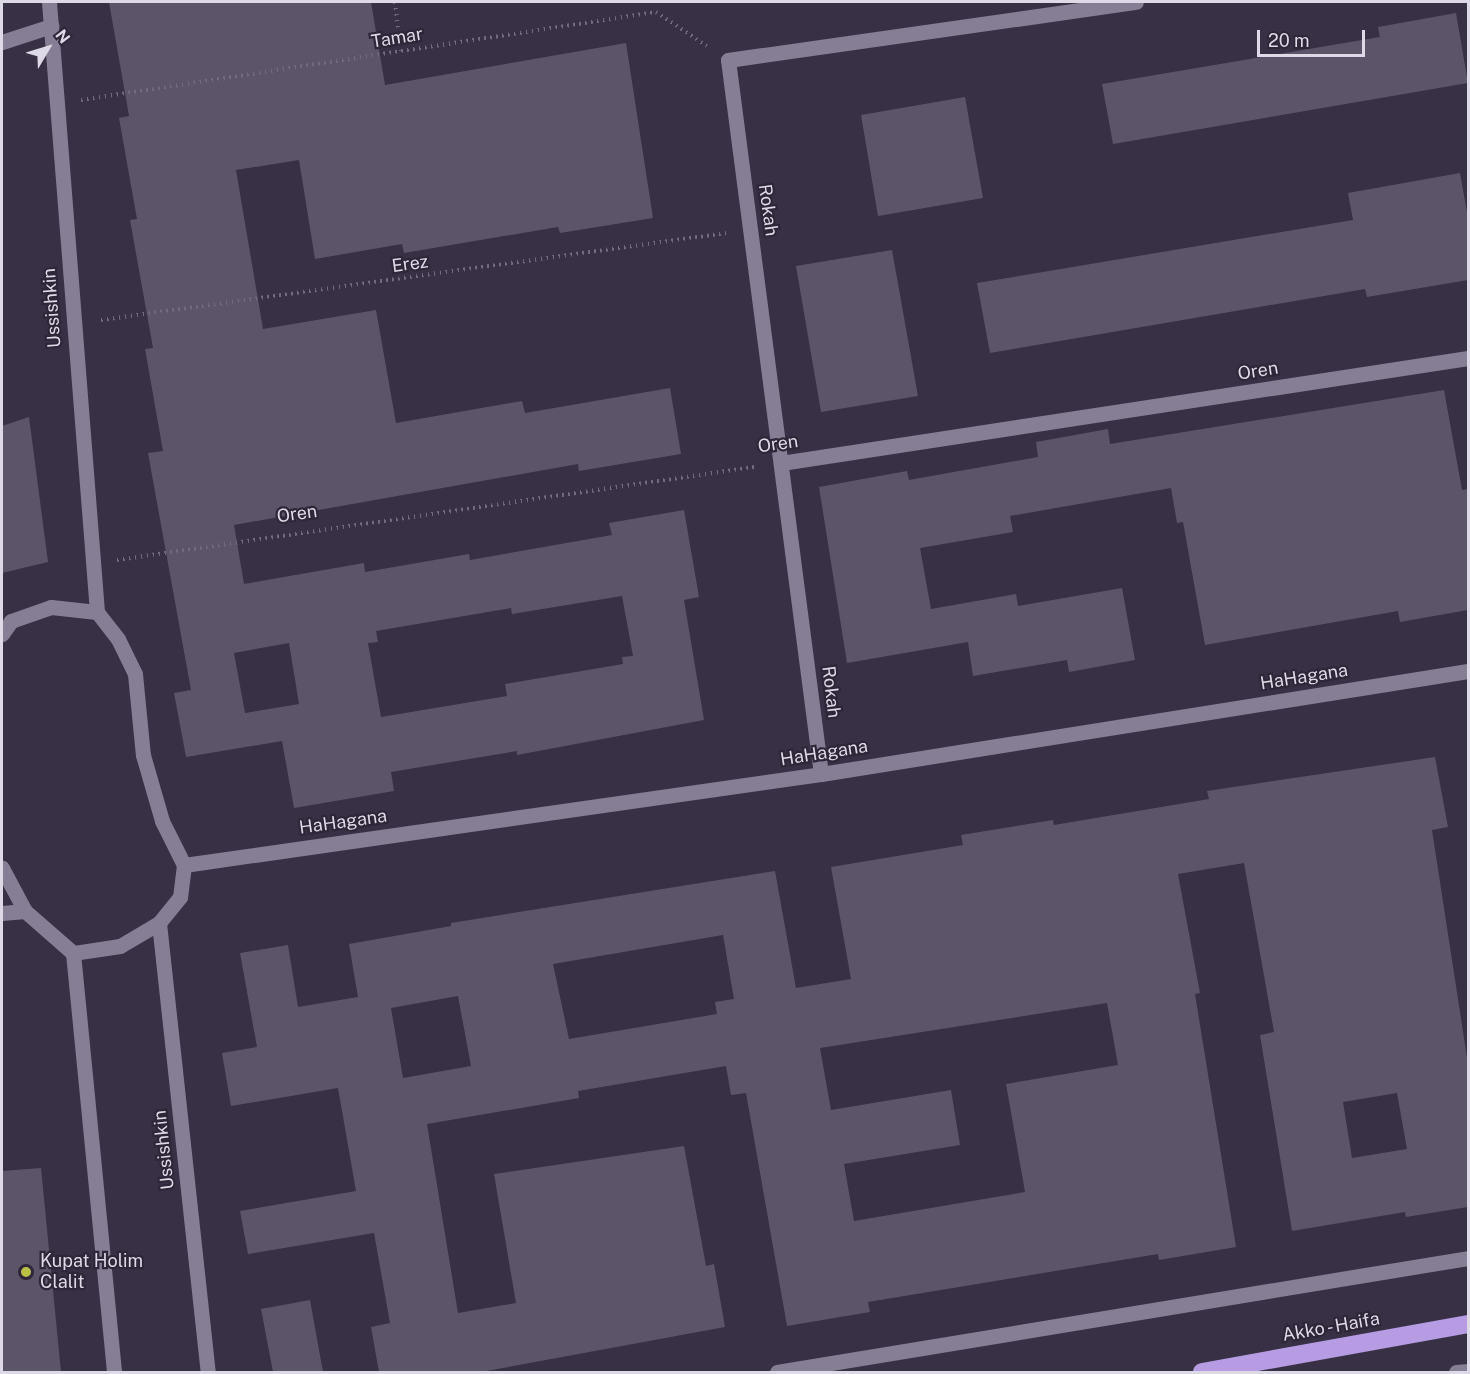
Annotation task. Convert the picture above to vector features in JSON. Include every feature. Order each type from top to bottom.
[{"type":"highway","name":"Akko - Haifa","points":[[1202,1372],[1468,1324]]},
{"type":"street","name":"Ussishkin","points":[[49,2],[97,612]]},
{"type":"street","points":[[728,60],[1136,2]]},
{"type":"street","points":[[2,42],[51,26]]},
{"type":"street","name":"Rokah","points":[[728,60],[821,774]]},
{"type":"street","name":"Oren","points":[[782,463],[1468,358]]},
{"type":"street","points":[[5,623],[51,608],[97,612],[118,639],[135,674],[143,755],[162,821],[184,865],[180,897],[159,923],[120,946],[73,953]]},
{"type":"street","name":"HaHagana","points":[[184,865],[821,774],[1468,671]]},
{"type":"street","points":[[2,868],[25,910],[73,953],[114,1372]]},
{"type":"street","points":[[2,913],[25,910]]},
{"type":"street","name":"Ussishkin","points":[[159,923],[208,1372]]},
{"type":"street","points":[[777,1372],[1468,1258]]},
{"type":"street","points":[[1456,1372],[1468,1371]]},
{"type":"path","points":[[395,2],[401,51]]},
{"type":"path","name":"Tamar","points":[[57,104],[656,12],[728,60]]},
{"type":"path","name":"Erez","points":[[73,324],[751,230]]},
{"type":"path","name":"Oren","points":[[92,564],[782,463]]},
{"type":"building","points":[[109,2],[371,2],[385,85],[626,43],[653,218],[560,233],[558,227],[404,253],[402,244],[315,259],[299,160],[236,170],[263,329],[376,310],[396,423],[522,401],[525,413],[670,388],[681,454],[579,471],[578,464],[234,525],[244,584],[364,563],[365,572],[469,554],[470,560],[612,535],[609,523],[684,510],[699,597],[684,600],[704,720],[517,755],[517,751],[391,772],[394,791],[294,808],[282,741],[186,757],[174,693],[191,690],[148,453],[163,451],[145,349],[153,348],[130,220],[137,219],[119,118],[129,116]],"holes":[[[622,596],[633,656],[622,657],[623,664],[505,684],[507,696],[381,717],[368,643],[378,642],[376,631],[511,608],[512,614]],[[289,643],[299,704],[245,713],[234,653]]]},
{"type":"building","points":[[1456,13],[1468,83],[1113,144],[1102,84],[1380,37],[1378,27]]},
{"type":"building","points":[[965,97],[983,198],[878,216],[861,115]]},
{"type":"building","points":[[1460,173],[1468,218],[1468,280],[1367,297],[1365,289],[990,353],[977,283],[1353,220],[1348,193]]},
{"type":"building","points":[[892,250],[918,396],[821,412],[796,266]]},
{"type":"building","points":[[1444,390],[1462,490],[1468,489],[1468,610],[1400,622],[1398,611],[1205,645],[1183,522],[1177,523],[1171,488],[1010,516],[1013,532],[920,548],[931,609],[1016,594],[1018,606],[1122,588],[1135,660],[1069,672],[1067,660],[973,676],[968,642],[847,663],[819,487],[907,471],[909,480],[1038,457],[1036,442],[1108,429],[1110,444]]},
{"type":"building","points":[[29,417],[48,562],[2,573],[2,426]]},
{"type":"building","points":[[1435,757],[1448,827],[1432,830],[1468,1064],[1468,1207],[1406,1217],[1405,1212],[1292,1231],[1260,1035],[1274,1032],[1244,863],[1178,874],[1200,993],[1195,994],[1236,1247],[1159,1260],[1158,1254],[868,1302],[870,1312],[787,1326],[746,1093],[731,1095],[726,1066],[578,1091],[579,1098],[427,1124],[458,1313],[516,1303],[494,1174],[684,1146],[706,1266],[714,1264],[725,1327],[481,1372],[379,1372],[371,1327],[390,1323],[374,1233],[248,1254],[240,1211],[356,1191],[338,1088],[231,1106],[222,1053],[257,1047],[240,953],[288,945],[298,1007],[358,997],[349,944],[451,926],[451,923],[775,871],[796,988],[851,979],[831,867],[963,845],[961,835],[1053,820],[1054,825],[1209,799],[1207,791]],"holes":[[[723,935],[734,999],[715,1002],[717,1014],[569,1039],[553,964]],[[458,996],[471,1066],[403,1078],[391,1008]],[[1107,1003],[1118,1065],[1006,1084],[1025,1192],[854,1221],[844,1164],[960,1145],[951,1090],[831,1110],[820,1048]],[[1397,1093],[1407,1149],[1352,1158],[1343,1102]]]},
{"type":"building","name":"Kupat Holim Clalit","points":[[41,1168],[61,1372],[2,1372],[2,1171]]},
{"type":"building","points":[[310,1300],[323,1372],[273,1372],[261,1309]]},
{"type":"place","name":"Kupat Holim Clalit","points":[[26,1272]]}]
